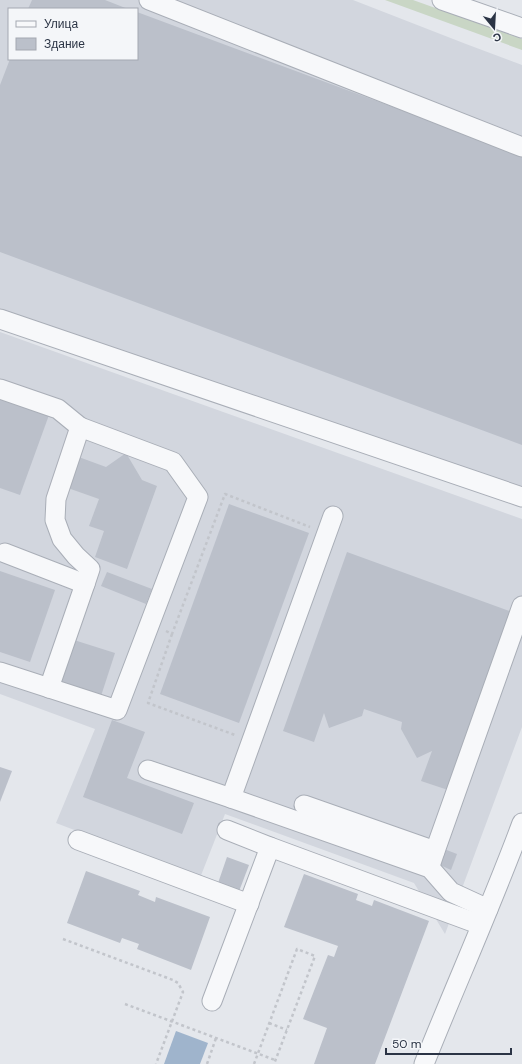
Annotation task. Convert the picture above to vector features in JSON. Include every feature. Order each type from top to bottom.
[{"type":"street","points":[[149,0],[522,147]]},
{"type":"street","points":[[442,0],[522,28]]},
{"type":"street","points":[[0,319],[522,497]]},
{"type":"street","points":[[0,389],[58,409],[80,427],[173,462],[198,497],[117,710],[0,672]]},
{"type":"street","points":[[49,688],[90,569],[76,556],[62,539],[55,520],[56,499],[80,427]]},
{"type":"street","points":[[231,798],[330,525]]},
{"type":"street","points":[[5,553],[84,584]]},
{"type":"street","points":[[432,860],[522,606]]},
{"type":"street","points":[[148,770],[231,798],[432,860]]},
{"type":"street","points":[[304,805],[432,860],[451,892],[484,917]]},
{"type":"street","points":[[424,1064],[484,917],[500,883],[522,823]]},
{"type":"street","points":[[227,830],[270,847],[484,917]]},
{"type":"street","points":[[78,840],[249,904]]},
{"type":"street","points":[[212,1001],[270,847]]},
{"type":"path","points":[[252,741],[148,703],[172,634],[225,494],[330,525]]},
{"type":"path","points":[[149,626],[172,634]]},
{"type":"path","points":[[63,939],[178,983],[183,992],[156,1064]]},
{"type":"path","points":[[254,1064],[297,949],[315,956],[274,1064]]},
{"type":"path","points":[[125,1004],[276,1060]]},
{"type":"path","points":[[269,1023],[287,1030]]},
{"type":"path","points":[[207,1064],[216,1038]]},
{"type":"shaded area","points":[[0,0],[353,0],[522,65],[522,488],[0,309]]},
{"type":"shaded area","points":[[0,332],[522,519],[522,727],[445,934],[414,883],[225,814],[200,878],[56,823],[95,729],[0,694]]},
{"type":"green space","points":[[385,0],[413,0],[522,39],[522,50]]},
{"type":"water","points":[[176,1031],[208,1043],[200,1064],[164,1064]]},
{"type":"building","points":[[32,0],[105,0],[125,8],[28,8]]},
{"type":"building","points":[[138,12],[522,155],[522,445],[0,252],[0,85],[10,60],[138,60]]},
{"type":"building","points":[[0,397],[49,415],[20,495],[0,488]]},
{"type":"building","points":[[126,453],[142,480],[157,486],[127,569],[95,557],[104,531],[89,526],[99,499],[65,487],[76,456],[106,467]]},
{"type":"building","points":[[229,504],[309,533],[239,723],[160,694]]},
{"type":"building","points":[[347,552],[512,612],[448,790],[421,781],[432,751],[417,758],[401,729],[402,722],[364,709],[362,716],[329,728],[324,713],[314,742],[283,731]]},
{"type":"building","points":[[0,571],[55,590],[30,662],[0,652]]},
{"type":"building","points":[[107,572],[152,589],[146,604],[101,586]]},
{"type":"building","points":[[74,640],[115,653],[101,696],[60,683]]},
{"type":"building","points":[[112,720],[145,732],[127,778],[194,803],[182,834],[83,797]]},
{"type":"building","points":[[0,767],[12,771],[0,802]]},
{"type":"building","points":[[444,849],[457,854],[451,870],[438,864]]},
{"type":"building","points":[[227,857],[249,865],[238,894],[217,886]]},
{"type":"building","points":[[86,871],[140,891],[138,895],[155,902],[156,897],[210,917],[191,970],[137,949],[139,944],[122,938],[120,943],[67,923]]},
{"type":"building","points":[[304,874],[358,894],[356,900],[372,906],[374,900],[429,921],[375,1064],[314,1064],[327,1028],[303,1019],[328,955],[334,957],[338,946],[284,927]]}]
